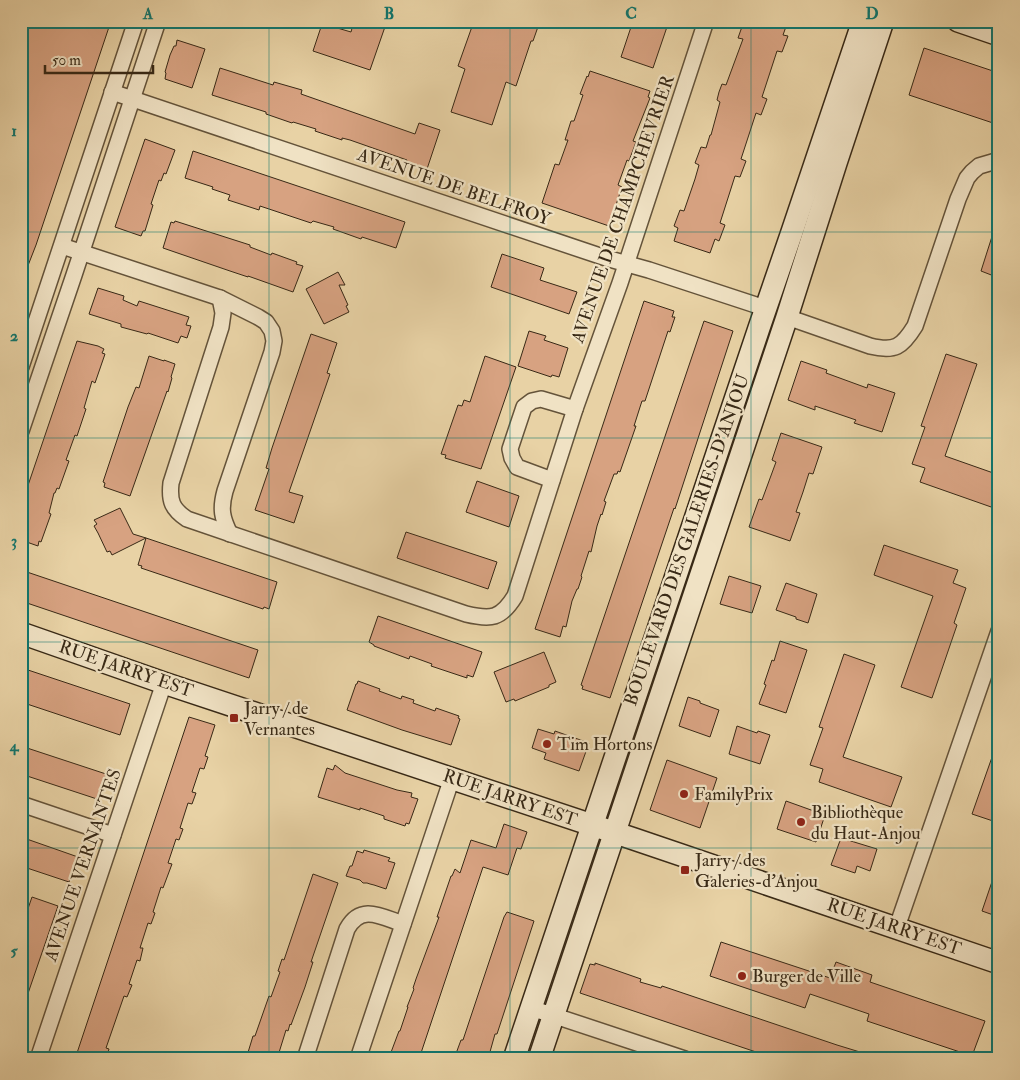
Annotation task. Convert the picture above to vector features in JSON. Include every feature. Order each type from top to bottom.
[{"type":"street","points":[[21,367],[136,21]]},
{"type":"street","points":[[21,431],[158,21]]},
{"type":"street","name":"AVENUE DE CHAMPCHEVRIER","points":[[220,298],[223,313],[221,328],[171,483],[170,495],[173,506],[179,513],[187,519],[466,614],[482,618],[496,616],[508,607],[515,596],[575,409],[626,263],[706,21]]},
{"type":"street","points":[[958,21],[999,35]]},
{"type":"street","name":"BOULEVARD DES GALERIES-D'ANJOU","points":[[514,1059],[765,308],[795,223],[872,24]]},
{"type":"street","name":"BOULEVARD DES GALERIES-D'ANJOU","points":[[539,1059],[787,317],[836,162],[872,24]]},
{"type":"street","name":"AVENUE DE BELFROY","points":[[112,92],[596,255],[649,270],[765,308]]},
{"type":"street","points":[[787,317],[882,349],[888,349],[901,344],[915,326],[958,199],[967,178],[979,166],[996,161],[999,162]]},
{"type":"street","points":[[62,246],[220,298],[266,322],[272,331],[274,341],[272,352],[222,503],[222,514],[230,534]]},
{"type":"street","points":[[552,480],[517,467],[510,449],[524,407],[532,401],[541,399],[575,409]]},
{"type":"street","points":[[897,927],[999,631]]},
{"type":"street","name":"RUE JARRY EST","points":[[21,633],[164,683],[897,927],[999,963]]},
{"type":"street","name":"AVENUE VERNANTES","points":[[38,1059],[164,683]]},
{"type":"street","points":[[358,1059],[452,778]]},
{"type":"street","points":[[21,804],[113,835]]},
{"type":"street","points":[[305,1059],[347,929],[351,922],[363,914],[372,914],[403,924]]},
{"type":"street","points":[[531,1008],[685,1059]]},
{"type":"building","points":[[21,21],[111,21],[36,245],[22,281],[21,281]]},
{"type":"building","points":[[354,21],[387,21],[370,70],[313,51],[321,27],[327,25],[351,32]]},
{"type":"building","points":[[474,21],[540,21],[533,41],[531,41],[516,86],[506,82],[492,125],[451,112],[465,69],[458,66]]},
{"type":"building","points":[[633,21],[669,21],[653,68],[621,57]]},
{"type":"building","points":[[744,21],[788,21],[783,35],[788,36],[782,52],[777,51],[762,97],[767,99],[761,115],[756,113],[741,159],[746,161],[740,177],[735,176],[720,223],[725,225],[719,241],[715,239],[710,253],[674,241],[678,228],[674,226],[680,210],[684,211],[695,179],[699,165],[695,163],[701,147],[706,148],[711,135],[720,102],[717,100],[719,92],[722,84],[726,85],[743,39],[738,38]]},
{"type":"building","points":[[177,40],[205,49],[192,88],[165,79],[170,55],[174,46],[176,46]]},
{"type":"building","points":[[924,48],[999,73],[999,122],[994,121],[993,123],[909,95]]},
{"type":"building","points":[[220,68],[273,85],[274,82],[302,90],[301,94],[415,134],[419,123],[440,130],[427,169],[350,140],[342,138],[342,140],[315,131],[316,129],[292,123],[266,114],[266,112],[212,95]]},
{"type":"building","points":[[590,71],[650,91],[648,97],[650,98],[633,141],[636,142],[618,185],[622,187],[609,226],[542,203],[555,164],[559,165],[568,140],[565,140],[571,121],[574,121],[583,95],[580,94]]},
{"type":"building","points":[[145,139],[175,150],[166,174],[164,173],[161,181],[159,180],[145,231],[143,231],[141,236],[115,227]]},
{"type":"building","points":[[193,151],[405,222],[396,248],[362,237],[361,239],[333,229],[334,227],[313,221],[311,223],[260,206],[259,210],[228,200],[230,195],[185,178]]},
{"type":"building","points":[[175,221],[250,245],[250,247],[271,255],[272,253],[297,262],[296,264],[303,266],[293,292],[163,248],[171,222],[174,223]]},
{"type":"building","points":[[996,224],[999,225],[999,278],[981,271]]},
{"type":"building","points":[[502,254],[544,268],[540,280],[577,292],[569,314],[491,287]]},
{"type":"building","points":[[338,272],[345,285],[339,285],[349,312],[324,324],[306,289]]},
{"type":"building","points":[[98,288],[124,296],[123,300],[137,306],[139,301],[189,317],[186,325],[191,326],[187,338],[181,336],[178,343],[148,333],[121,327],[121,324],[89,314]]},
{"type":"building","points":[[644,301],[674,311],[672,317],[675,317],[670,332],[668,331],[645,401],[642,401],[634,426],[636,426],[620,472],[618,471],[617,474],[614,474],[604,501],[606,502],[597,526],[591,552],[589,551],[578,589],[572,601],[566,627],[563,626],[560,637],[535,629]]},
{"type":"building","points":[[704,321],[733,331],[675,509],[610,698],[582,689],[583,686],[581,685]]},
{"type":"building","points":[[529,331],[546,336],[544,340],[568,348],[559,377],[552,375],[551,377],[518,366]]},
{"type":"building","points":[[311,334],[337,343],[327,373],[330,374],[289,492],[303,496],[294,523],[255,510],[269,469],[266,468],[272,448]]},
{"type":"building","points":[[77,341],[98,346],[104,349],[102,353],[105,354],[95,383],[92,381],[84,408],[86,409],[66,460],[69,461],[59,489],[57,488],[54,493],[49,513],[51,514],[38,546],[21,540],[21,506]]},
{"type":"building","points":[[946,354],[977,364],[945,456],[999,475],[999,494],[994,508],[920,482],[925,468],[912,464],[925,427],[921,426]]},
{"type":"building","points":[[149,356],[175,364],[168,392],[130,496],[104,487],[105,483],[103,482],[128,407],[136,387],[139,388]]},
{"type":"building","points":[[485,356],[516,367],[481,469],[445,458],[446,455],[441,454],[458,405],[462,406],[464,400],[470,402]]},
{"type":"building","points":[[801,361],[827,370],[826,373],[867,388],[868,384],[895,393],[882,432],[854,423],[856,420],[815,406],[815,410],[788,400]]},
{"type":"building","points":[[781,433],[822,447],[813,474],[809,473],[796,512],[800,513],[790,541],[749,527],[759,499],[762,500],[776,462],[772,460]]},
{"type":"building","points":[[477,481],[519,496],[509,527],[466,512]]},
{"type":"building","points":[[120,508],[133,534],[146,538],[112,555],[110,551],[107,552],[94,526],[97,524],[94,520]]},
{"type":"building","points":[[406,532],[497,562],[488,589],[397,558]]},
{"type":"building","points":[[146,538],[277,582],[269,609],[264,607],[263,609],[141,568],[142,566],[138,565]]},
{"type":"building","points":[[884,545],[958,570],[953,583],[966,588],[954,623],[957,625],[932,698],[901,687],[933,596],[874,575]]},
{"type":"building","points":[[21,570],[258,650],[249,678],[21,601]]},
{"type":"building","points":[[729,576],[761,586],[752,613],[720,604]]},
{"type":"building","points":[[786,583],[817,594],[808,623],[776,610]]},
{"type":"building","points":[[378,616],[482,652],[473,677],[467,675],[467,678],[431,666],[432,664],[410,656],[409,659],[374,646],[369,642]]},
{"type":"building","points":[[780,641],[807,650],[786,713],[759,704],[772,660],[774,661]]},
{"type":"building","points":[[544,652],[556,682],[549,685],[549,687],[515,701],[514,699],[506,702],[494,672]]},
{"type":"building","points":[[844,654],[875,665],[843,757],[902,777],[891,807],[819,782],[823,769],[810,765],[823,728],[819,727]]},
{"type":"building","points":[[28,670],[130,704],[120,735],[21,702],[21,690]]},
{"type":"building","points":[[358,681],[401,699],[402,696],[414,700],[413,703],[435,711],[436,708],[459,716],[458,718],[460,719],[451,745],[347,710]]},
{"type":"building","points":[[688,697],[719,710],[710,737],[679,726]]},
{"type":"building","points":[[189,717],[215,725],[205,756],[208,757],[204,769],[200,768],[192,792],[196,793],[192,804],[188,803],[180,828],[183,829],[179,840],[176,839],[168,863],[172,864],[163,888],[161,887],[153,912],[155,913],[151,924],[148,923],[140,948],[143,948],[140,961],[137,960],[129,984],[132,985],[127,997],[124,996],[106,1048],[109,1049],[106,1059],[75,1059]]},
{"type":"building","points":[[737,726],[770,735],[760,764],[729,754]]},
{"type":"building","points":[[538,729],[554,734],[555,731],[589,743],[579,771],[544,759],[546,753],[532,748]]},
{"type":"building","points":[[997,743],[999,743],[999,823],[972,814]]},
{"type":"building","points":[[21,746],[106,774],[97,799],[21,774]]},
{"type":"building","name":"FamilyPrix","points":[[667,760],[717,778],[700,828],[650,810]]},
{"type":"building","points":[[335,765],[345,773],[412,793],[411,797],[418,799],[409,824],[406,823],[405,826],[360,808],[360,810],[318,797],[327,768],[333,770]]},
{"type":"building","name":"Bibliothèque du Haut-Anjou","points":[[786,801],[825,815],[816,842],[777,829]]},
{"type":"building","points":[[504,824],[527,832],[521,849],[517,848],[508,875],[483,867],[419,1059],[392,1059],[393,1056],[390,1055],[439,917],[437,917],[451,876],[455,869],[460,873],[471,840],[496,848]]},
{"type":"building","points":[[21,837],[78,857],[69,882],[21,866]]},
{"type":"building","points":[[841,838],[877,849],[870,871],[857,866],[855,873],[831,865]]},
{"type":"building","points":[[364,850],[390,858],[388,861],[395,863],[386,889],[346,876],[357,851],[363,853]]},
{"type":"building","points":[[997,867],[999,867],[999,917],[982,911]]},
{"type":"building","points":[[313,874],[338,883],[311,962],[313,962],[305,987],[291,1025],[288,1031],[286,1030],[277,1059],[246,1059],[269,996],[271,997],[280,972],[278,971],[282,959],[284,960]]},
{"type":"building","points":[[32,897],[58,906],[23,1008],[21,1008],[21,929]]},
{"type":"building","points":[[507,912],[534,921],[488,1059],[454,1059],[461,1040],[463,1040]]},
{"type":"building","points":[[721,942],[830,978],[836,962],[872,975],[870,982],[985,1021],[972,1056],[867,1021],[869,1014],[810,994],[805,1008],[710,976]]},
{"type":"building","points":[[595,963],[641,979],[640,982],[661,988],[662,986],[873,1056],[873,1059],[783,1059],[769,1054],[768,1056],[580,993],[590,964],[595,965]]},
{"type":"place","name":"Jarry / de Vernantes","points":[[234,718]]},
{"type":"place","name":"Tim Hortons","points":[[547,744]]},
{"type":"place","name":"FamilyPrix","points":[[684,794]]},
{"type":"place","name":"Bibliothèque du Haut-Anjou","points":[[801,822]]},
{"type":"place","name":"Jarry / des Galeries-d'Anjou","points":[[685,870]]},
{"type":"place","name":"Burger de Ville","points":[[742,976]]}]
